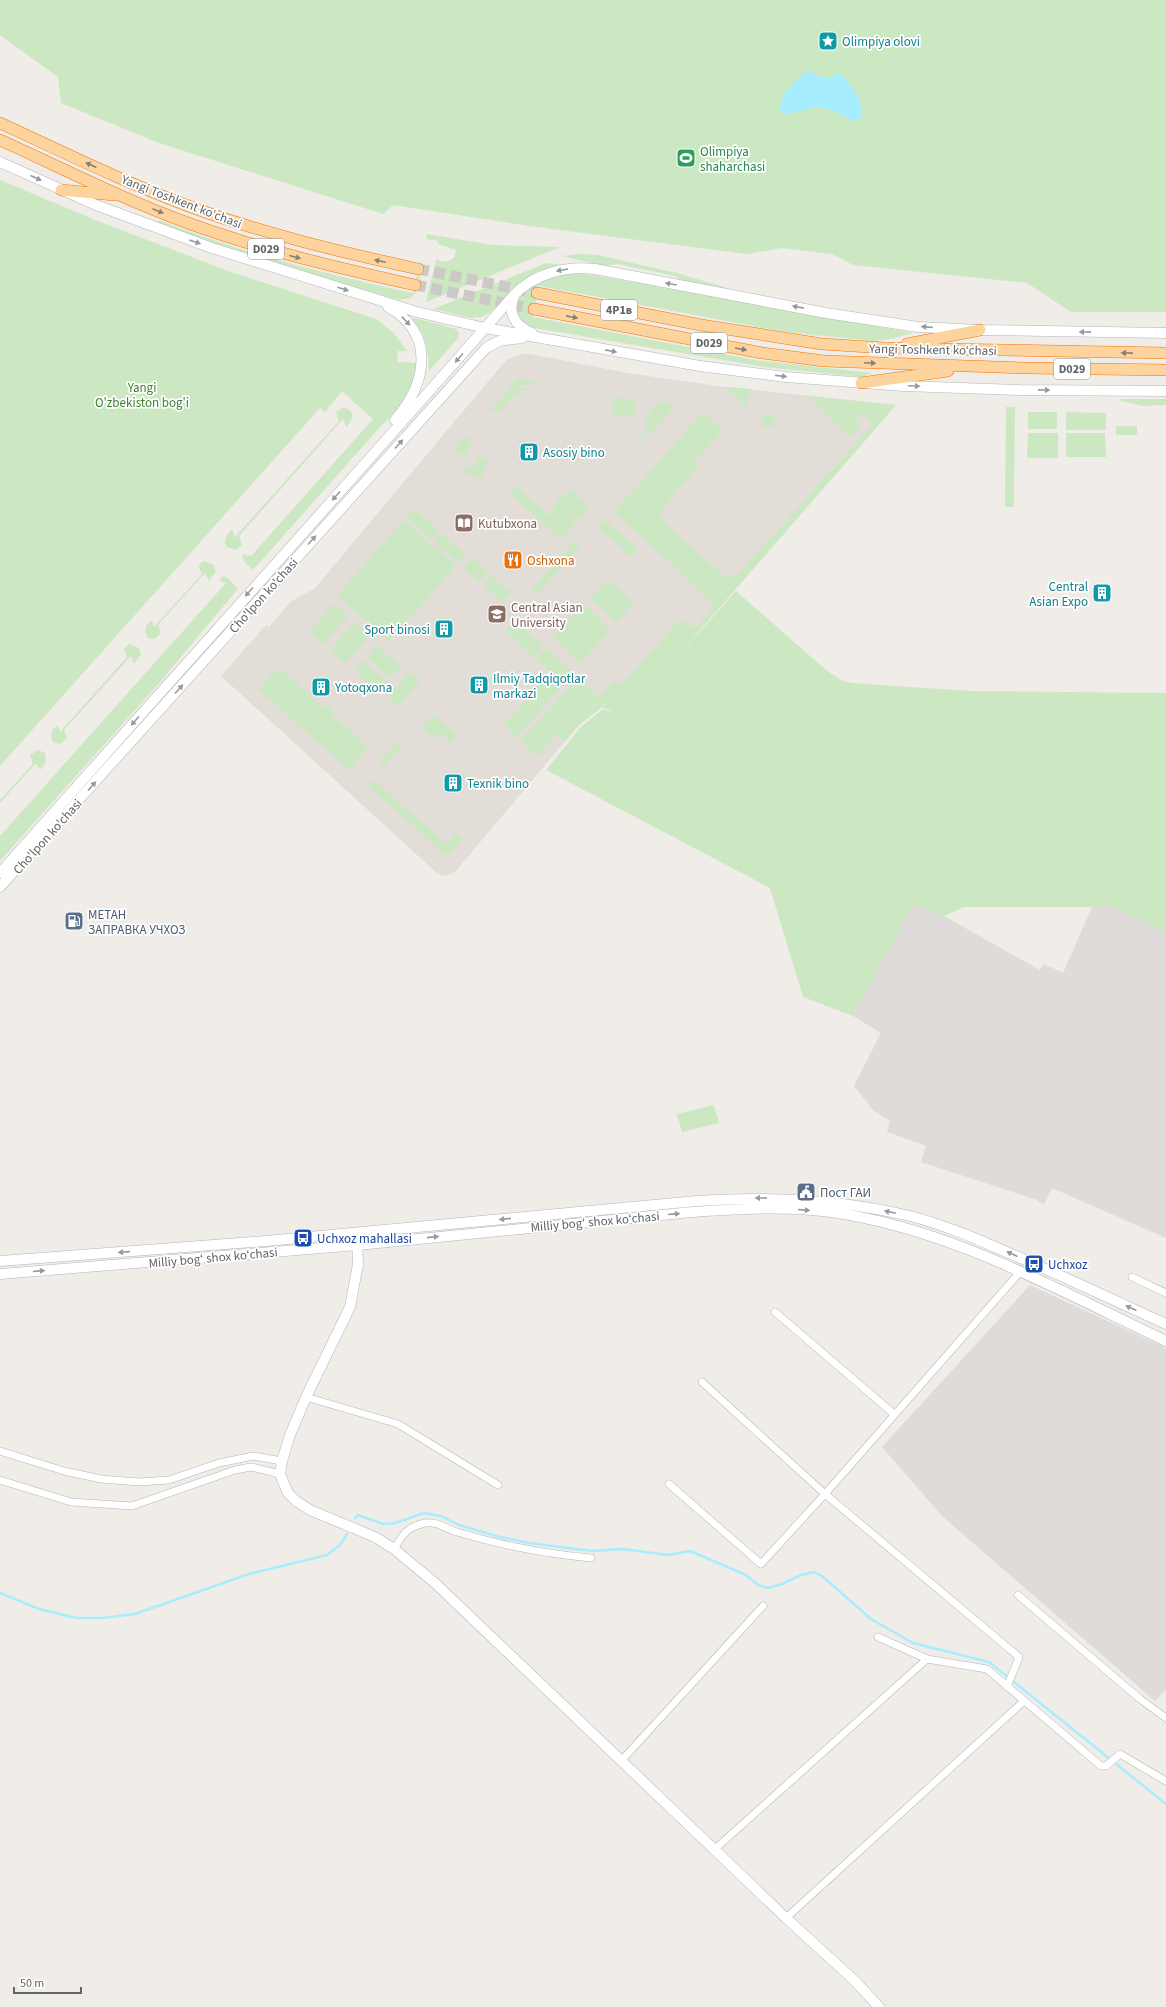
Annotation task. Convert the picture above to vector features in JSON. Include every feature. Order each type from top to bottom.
[{"type":"highway","name":"Yangi Toshkent ko‘chasi","points":[[0,123],[126,181],[219,217],[323,248],[418,269]]},
{"type":"highway","name":"Yangi Toshkent ko‘chasi","points":[[0,140],[122,196],[186,222],[268,250],[336,268],[415,285]]},
{"type":"highway","points":[[61,190],[122,196]]},
{"type":"highway","name":"4Р1в","points":[[537,293],[701,325]]},
{"type":"highway","name":"Yangi Toshkent ko‘chasi","points":[[534,309],[762,353],[824,361],[978,367],[1166,370]]},
{"type":"highway","name":"Yangi Toshkent ko‘chasi","points":[[701,325],[792,340],[885,348],[1166,353]]},
{"type":"highway","points":[[885,348],[980,330]]},
{"type":"highway","points":[[862,383],[978,367]]},
{"type":"main road","points":[[0,162],[61,190],[172,234],[258,264],[430,315],[485,328],[700,366],[786,377],[862,383],[1019,390],[1166,391]]},
{"type":"main road","name":"Cho'lpon ko'chasi","points":[[0,873],[514,295],[531,281],[564,269],[589,268],[861,319],[918,327],[980,330],[1166,333]]},
{"type":"main road","points":[[351,480],[412,399],[421,364],[421,352],[418,340],[407,322],[389,307],[360,295]]},
{"type":"main road","points":[[514,295],[511,309],[516,322],[526,330],[545,338]]},
{"type":"main road","name":"Cho'lpon ko'chasi","points":[[0,887],[486,348],[496,342],[507,339],[545,338]]},
{"type":"main road","name":"Milliy bog‘ shox ko‘chasi","points":[[0,1261],[156,1250],[356,1233],[697,1201],[774,1198],[824,1201],[911,1216],[966,1234],[1166,1324]]},
{"type":"main road","name":"Milliy bog‘ shox ko‘chasi","points":[[0,1274],[358,1246],[692,1212],[780,1208],[854,1216],[907,1228],[959,1245],[1166,1341]]},
{"type":"main road","points":[[356,1233],[358,1264],[350,1307],[306,1397],[282,1461],[280,1474],[288,1493],[296,1501],[310,1510],[375,1537],[394,1549],[435,1583],[786,1918],[855,1981],[879,2007]]},
{"type":"main road","points":[[156,1250],[158,1261]]},
{"type":"main road","points":[[92,1254],[93,1266]]},
{"type":"main road","points":[[1148,1333],[1155,1319]]},
{"type":"street","points":[[669,1484],[761,1564],[825,1494],[1020,1272]]},
{"type":"street","points":[[1132,1277],[1166,1293]]},
{"type":"street","points":[[775,1312],[894,1414]]},
{"type":"street","points":[[702,1382],[825,1494],[1019,1658],[1009,1681]]},
{"type":"street","points":[[306,1397],[398,1424],[498,1485]]},
{"type":"street","points":[[0,1451],[64,1471],[101,1479],[139,1482],[169,1480],[219,1463],[253,1456],[282,1461]]},
{"type":"street","points":[[0,1480],[71,1502],[132,1506],[235,1470],[251,1468],[280,1474]]},
{"type":"street","points":[[394,1549],[405,1531],[426,1523],[438,1524],[455,1532],[506,1545],[564,1556],[591,1558]]},
{"type":"street","points":[[1018,1595],[1140,1699],[1166,1718]]},
{"type":"street","points":[[622,1760],[763,1606]]},
{"type":"street","points":[[878,1636],[928,1659],[986,1669],[1009,1681],[1024,1701],[1101,1766],[1106,1766],[1120,1754],[1166,1781]]},
{"type":"street","points":[[715,1849],[928,1659]]},
{"type":"street","points":[[786,1918],[1024,1701]]},
{"type":"shaded area","name":"Central Asian University","points":[[522,354],[530,354],[628,373],[726,387],[896,405],[625,716],[602,707],[578,726],[455,872],[446,876],[438,874],[221,676],[266,625],[269,627],[290,602],[315,588],[496,372],[508,359]]},
{"type":"shaded area","points":[[913,904],[944,916],[1040,970],[1044,964],[1063,973],[1092,907],[1106,904],[1166,932],[1166,1238],[1052,1188],[1044,1205],[1037,1200],[921,1162],[926,1146],[887,1132],[890,1121],[874,1111],[854,1086],[881,1033],[853,1016]]},
{"type":"shaded area","points":[[1030,1285],[1166,1348],[1166,1690],[1155,1701],[942,1516],[882,1447]]},
{"type":"green space","name":"Olimpiya shaharchasi","points":[[0,0],[1166,0],[1166,312],[1071,312],[1027,283],[853,265],[832,254],[782,248],[747,254],[529,226],[393,205],[383,214],[159,143],[61,103],[58,77],[0,35]]},
{"type":"green space","name":"Yangi O'zbekiston bog'i","points":[[0,180],[100,222],[234,273],[376,319],[393,332],[407,351],[398,351],[397,362],[418,363],[417,375],[399,409],[380,427],[253,570],[244,561],[242,554],[251,556],[373,419],[342,391],[325,412],[320,408],[0,766]]},
{"type":"green space","points":[[159,220],[252,253],[413,293],[420,262],[423,263],[417,291],[411,298],[399,300],[278,264],[218,244],[158,223]]},
{"type":"green space","points":[[427,234],[492,245],[560,247],[426,302],[436,260],[446,262],[454,258],[456,250],[438,244],[438,241],[426,239]]},
{"type":"green space","points":[[579,254],[598,255],[676,273],[725,287],[725,289],[685,282],[675,276],[618,264],[604,266],[562,256]]},
{"type":"green space","points":[[546,263],[562,265],[531,276],[516,286],[491,312],[481,317],[471,318],[433,309]]},
{"type":"green space","points":[[572,273],[593,275],[913,333],[890,339],[873,341],[786,332],[539,286],[533,317],[755,360],[872,373],[862,377],[764,367],[529,327],[520,320],[517,309],[518,299],[524,292],[531,286],[541,281]]},
{"type":"green space","points":[[415,318],[456,329],[459,333],[458,338],[429,371],[426,344],[421,330],[412,319]]},
{"type":"green space","points":[[518,378],[537,382],[537,385],[529,383],[528,386],[521,385],[520,388],[528,389],[528,391],[517,389],[516,392],[524,394],[514,395],[499,413],[490,411]]},
{"type":"green space","points":[[726,387],[751,389],[747,405],[744,405]]},
{"type":"green space","points":[[806,396],[896,405],[660,676],[736,591],[826,670],[841,680],[851,683],[971,691],[1166,693],[1166,932],[1106,904],[1092,907],[964,907],[944,916],[913,904],[853,1016],[803,997],[770,888],[546,770],[580,728],[603,709],[619,714],[602,707],[578,726],[565,741],[557,734],[538,757],[520,741],[577,678],[599,697],[614,680],[621,685],[681,619],[695,628],[715,605],[614,512],[703,412],[723,430],[694,462],[699,466],[663,507],[661,514],[664,522],[722,575],[730,577],[736,576],[873,424],[861,413],[855,420],[861,425],[850,437]]},
{"type":"green space","points":[[614,397],[636,400],[634,416],[612,414]]},
{"type":"green space","points":[[1120,399],[1166,399],[1166,405],[1143,406],[1121,401]]},
{"type":"green space","points":[[660,401],[676,405],[633,453],[649,432],[647,430],[641,436],[636,437],[647,426],[646,425],[648,422],[644,419]]},
{"type":"green space","points":[[1006,407],[1015,407],[1014,507],[1006,507],[1005,503]]},
{"type":"green space","points":[[343,408],[350,410],[352,413],[352,418],[349,424],[346,427],[343,419],[239,536],[242,545],[236,550],[227,547],[225,540],[230,531],[232,529],[235,537],[339,421],[336,412]]},
{"type":"green space","points":[[1028,412],[1057,412],[1057,429],[1028,429]]},
{"type":"green space","points":[[1066,412],[1106,413],[1106,430],[1066,430]]},
{"type":"green space","points":[[765,414],[771,414],[775,418],[775,424],[771,428],[765,428],[761,424],[761,418]]},
{"type":"green space","points":[[1116,426],[1137,426],[1137,435],[1116,435]]},
{"type":"green space","points":[[1028,433],[1058,433],[1058,458],[1027,458]]},
{"type":"green space","points":[[1066,433],[1105,433],[1106,457],[1066,457]]},
{"type":"green space","points":[[469,435],[471,439],[467,456],[454,453],[459,442]]},
{"type":"green space","points":[[478,457],[487,459],[483,478],[469,475],[458,465],[472,468],[476,464]]},
{"type":"green space","points":[[517,486],[549,516],[555,510],[552,507],[561,497],[564,498],[570,489],[590,507],[580,518],[578,517],[572,523],[574,525],[560,539],[510,494]]},
{"type":"green space","points":[[414,509],[439,531],[431,539],[407,517]]},
{"type":"green space","points":[[404,520],[456,566],[389,641],[337,595]]},
{"type":"green space","points":[[605,520],[638,549],[631,557],[598,527]]},
{"type":"green space","points":[[441,533],[466,555],[458,563],[434,541]]},
{"type":"green space","points":[[575,541],[580,546],[537,594],[532,589]]},
{"type":"green space","points":[[472,558],[488,572],[479,582],[463,568]]},
{"type":"green space","points":[[204,561],[214,565],[216,571],[209,581],[205,573],[158,625],[161,633],[154,639],[148,638],[145,632],[146,626],[152,620],[154,627],[202,574],[198,566]]},
{"type":"green space","points":[[491,575],[511,592],[502,602],[483,585]]},
{"type":"green space","points":[[223,576],[228,578],[238,589],[160,682],[0,861],[0,836],[226,583],[219,580]]},
{"type":"green space","points":[[608,579],[634,603],[616,623],[590,598]]},
{"type":"green space","points":[[334,603],[349,616],[324,644],[309,631]]},
{"type":"green space","points":[[583,604],[611,629],[580,663],[553,637]]},
{"type":"green space","points":[[515,620],[543,646],[533,657],[505,631]]},
{"type":"green space","points":[[355,622],[370,636],[345,664],[330,650]]},
{"type":"green space","points":[[129,644],[139,648],[141,654],[134,664],[131,656],[64,730],[67,738],[60,744],[53,742],[51,737],[52,731],[58,725],[60,732],[127,657],[124,649]]},
{"type":"green space","points":[[377,645],[401,666],[390,678],[367,657]]},
{"type":"green space","points":[[545,648],[574,673],[564,684],[536,659]]},
{"type":"green space","points":[[363,660],[387,682],[377,692],[354,671]]},
{"type":"green space","points":[[281,669],[323,707],[326,705],[334,712],[332,715],[368,748],[349,770],[258,689],[276,670],[278,671]]},
{"type":"green space","points":[[409,673],[420,682],[398,706],[388,696]]},
{"type":"green space","points":[[547,676],[560,688],[517,737],[504,725]]},
{"type":"green space","points":[[433,714],[457,735],[450,743],[439,733],[434,738],[422,727]]},
{"type":"green space","points":[[396,743],[401,748],[383,767],[378,762]]},
{"type":"green space","points":[[38,750],[45,753],[45,764],[40,770],[36,763],[0,803],[0,800],[33,764],[30,755]]},
{"type":"green space","points":[[374,780],[447,844],[456,833],[463,839],[448,855],[445,855],[368,786]]},
{"type":"green space","points":[[714,1105],[719,1123],[682,1132],[677,1114]]},
{"type":"water","points":[[809,70],[817,75],[825,77],[841,73],[853,88],[859,101],[862,113],[860,119],[853,121],[836,112],[822,108],[813,108],[788,114],[781,113],[781,101],[784,95],[799,78]]},
{"type":"waterway","points":[[355,1518],[358,1515],[383,1524],[395,1523],[424,1513],[441,1516],[459,1525],[496,1536],[529,1543],[592,1551],[622,1549],[668,1555],[690,1551],[746,1575],[758,1585],[768,1588],[782,1584],[801,1575],[814,1572],[822,1576],[871,1619],[913,1643],[989,1662],[1166,1804]]},
{"type":"waterway","points":[[0,1593],[39,1609],[76,1618],[102,1618],[135,1614],[249,1574],[327,1555],[340,1545],[347,1534]]},
{"type":"tunnel","points":[[418,269],[537,293]]},
{"type":"tunnel","points":[[415,285],[534,309]]},
{"type":"place","name":"Olimpiya olovi","points":[[828,41]]},
{"type":"place","name":"Olimpiya shaharchasi","points":[[686,158]]},
{"type":"place","name":"Asosiy bino","points":[[529,452]]},
{"type":"place","name":"Kutubxona","points":[[464,523]]},
{"type":"place","name":"Oshxona","points":[[513,560]]},
{"type":"place","name":"Central Asian Expo","points":[[1102,593]]},
{"type":"place","name":"Central Asian University","points":[[497,614]]},
{"type":"place","name":"Sport binosi","points":[[444,629]]},
{"type":"place","name":"Ilmiy Tadqiqotlar markazi","points":[[479,685]]},
{"type":"place","name":"Yotoqxona","points":[[321,687]]},
{"type":"place","name":"Texnik bino","points":[[453,783]]},
{"type":"place","name":"МЕТАН ЗАПРАВКА УЧХОЗ","points":[[74,921]]},
{"type":"place","name":"Пост ГАИ","points":[[806,1192]]},
{"type":"place","name":"Uchxoz mahallasi","points":[[303,1238]]},
{"type":"place","name":"Uchxoz","points":[[1034,1264]]}]
